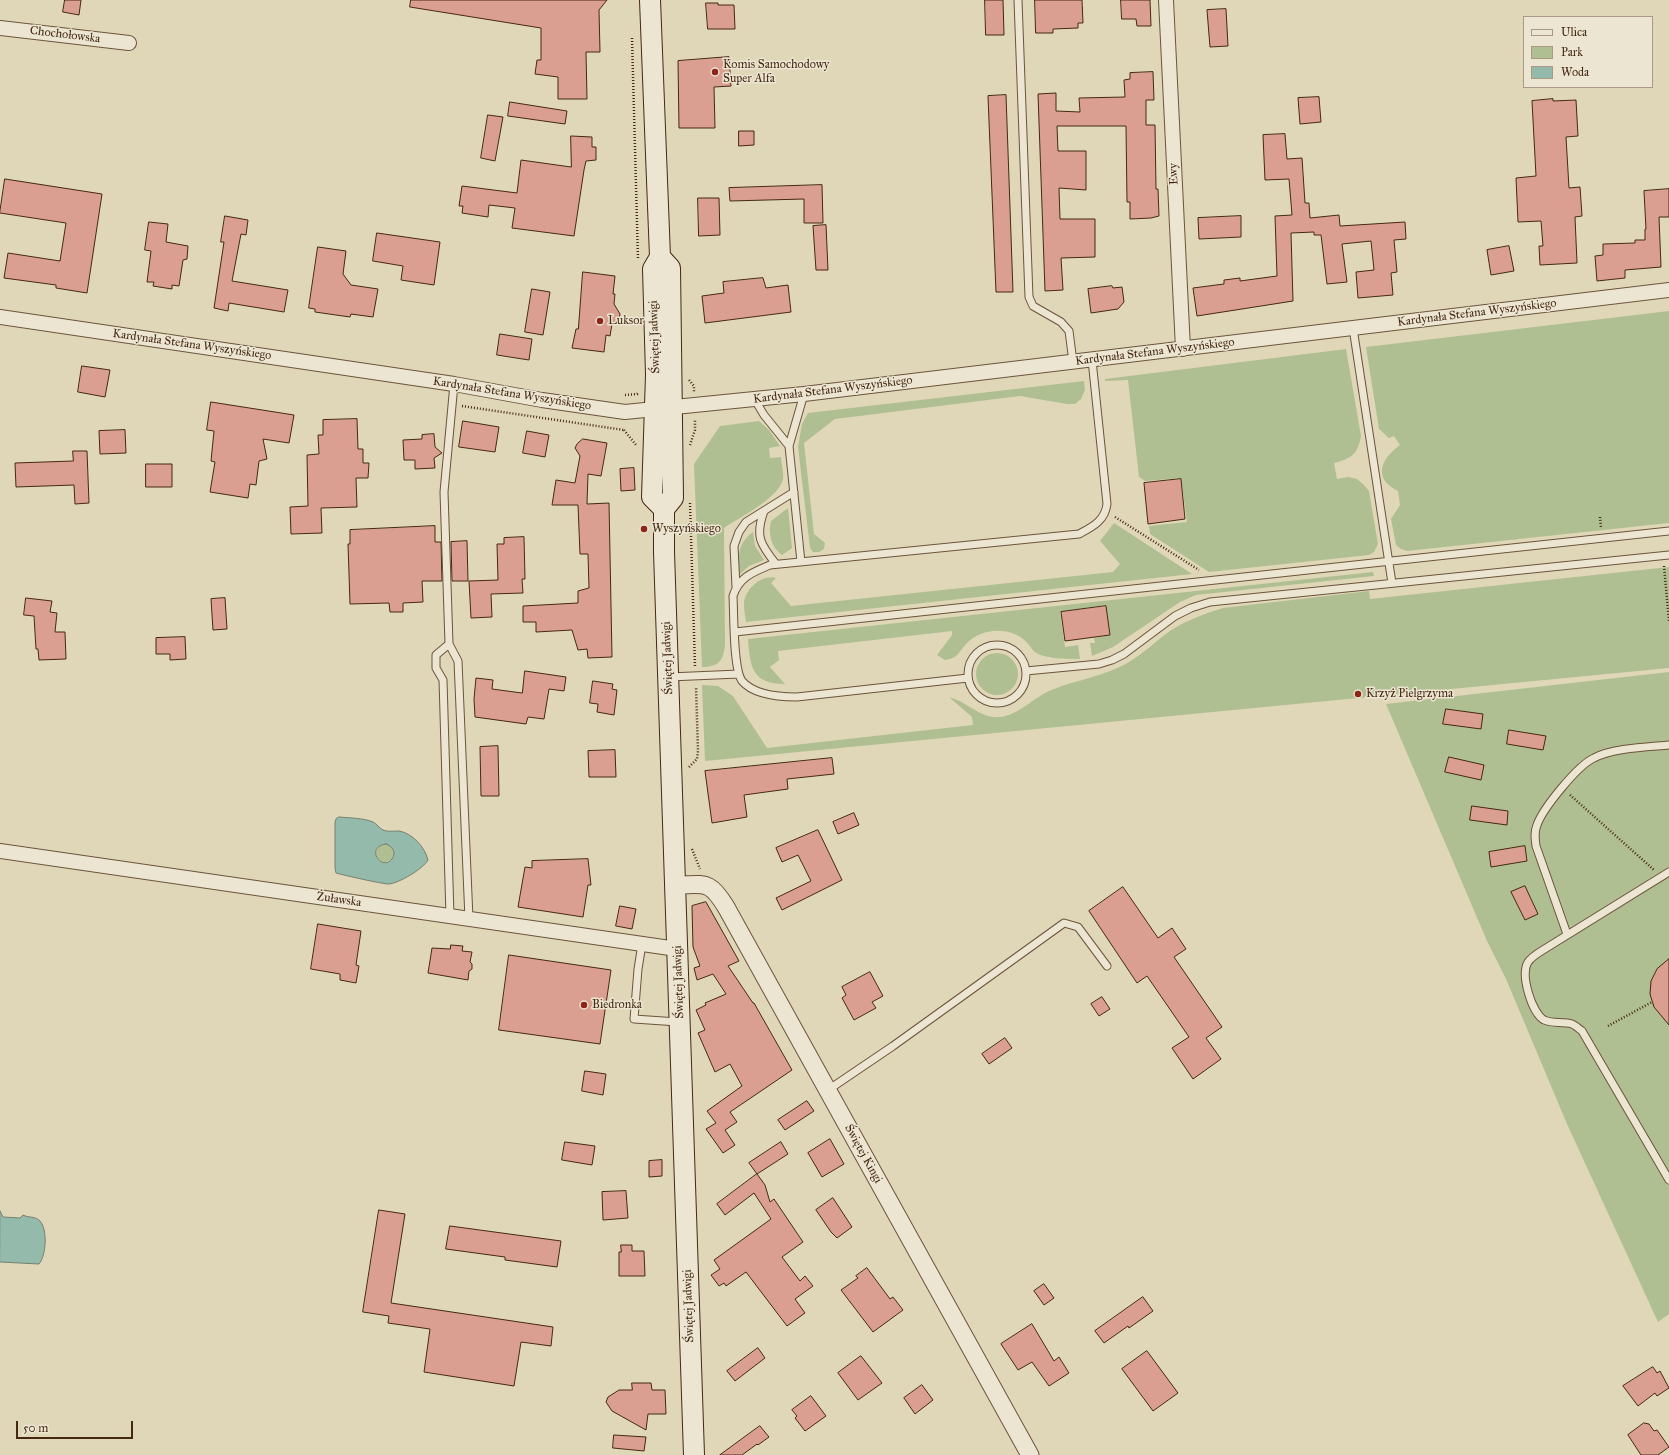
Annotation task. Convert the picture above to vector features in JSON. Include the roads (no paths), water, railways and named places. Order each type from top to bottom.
[{"type":"main road","name":"Świętej Jadwigi","points":[[650,0],[660,257],[670,268],[664,409],[673,498],[664,509],[664,552],[694,1455]]},
{"type":"street","name":"Ewy","points":[[1166,0],[1183,349]]},
{"type":"street","name":"Chochołowska","points":[[0,28],[130,43]]},
{"type":"street","name":"Kardynała Stefana Wyszyńskiego","points":[[0,317],[454,384],[542,400],[625,412],[755,400],[1669,290]]},
{"type":"street","name":"Żuławska","points":[[0,851],[678,949]]},
{"type":"street","name":"Świętej Kingi","points":[[675,885],[702,884],[708,886],[716,891],[726,906],[1030,1455]]},
{"type":"lane","points":[[1018,0],[1029,297],[1033,306],[1061,322],[1069,331],[1073,362]]},
{"type":"lane","points":[[1353,328],[1392,583]]},
{"type":"lane","points":[[736,587],[747,575],[770,565],[1079,534],[1099,523],[1106,512],[1107,504],[1092,360]]},
{"type":"lane","points":[[454,384],[444,492],[449,644],[458,662],[470,919]]},
{"type":"lane","points":[[801,562],[789,446],[804,394]]},
{"type":"lane","points":[[755,400],[764,415],[789,446]]},
{"type":"lane","points":[[794,492],[746,522],[739,532],[734,546],[736,587],[733,596],[737,666],[742,681],[751,688],[776,697],[797,697],[968,678]]},
{"type":"lane","points":[[764,510],[759,525],[759,534],[762,544],[776,564]]},
{"type":"lane","points":[[735,632],[1669,531]]},
{"type":"lane","points":[[1026,671],[1099,664],[1112,660],[1124,654],[1175,616],[1191,608],[1210,602],[1666,555]]},
{"type":"lane","points":[[449,644],[436,655],[436,668],[443,680],[450,916]]},
{"type":"lane","points":[[993,646],[1002,646],[1011,649],[1018,654],[1026,671],[1026,680],[1020,692],[1009,701],[1001,703],[992,703],[983,700],[973,690],[968,678],[970,665],[977,653],[984,648],[993,646]]},
{"type":"lane","points":[[668,677],[739,674]]},
{"type":"lane","points":[[1567,934],[1536,846],[1535,837],[1537,825],[1542,815],[1562,788],[1583,764],[1595,757],[1624,750],[1669,745]]},
{"type":"lane","points":[[1669,872],[1542,950],[1528,962],[1525,973],[1526,985],[1531,1000],[1542,1019],[1550,1022],[1572,1024],[1582,1031],[1669,1180]]},
{"type":"lane","points":[[828,1090],[893,1046],[1064,923],[1078,927],[1107,966]]},
{"type":"lane","points":[[642,944],[638,969],[634,1018],[680,1022]]},
{"type":"water","points":[[339,817],[356,818],[373,822],[385,831],[404,832],[417,841],[424,850],[428,860],[410,875],[389,884],[336,873],[336,819]],"holes":[[[386,844],[392,848],[394,854],[392,859],[384,863],[377,858],[376,849],[380,846]]]},
{"type":"water","points":[[0,1211],[3,1217],[20,1218],[23,1215],[36,1218],[43,1225],[45,1249],[39,1264],[0,1262]]},
{"type":"place","name":"Komis Samochodowy Super Alfa","points":[[715,72]]},
{"type":"place","name":"Luksor","points":[[600,321]]},
{"type":"place","name":"Wyszyńskiego","points":[[644,529]]},
{"type":"place","name":"Krzyż Pielgrzyma","points":[[1358,694]]},
{"type":"place","name":"Biedronka","points":[[584,1005]]}]
